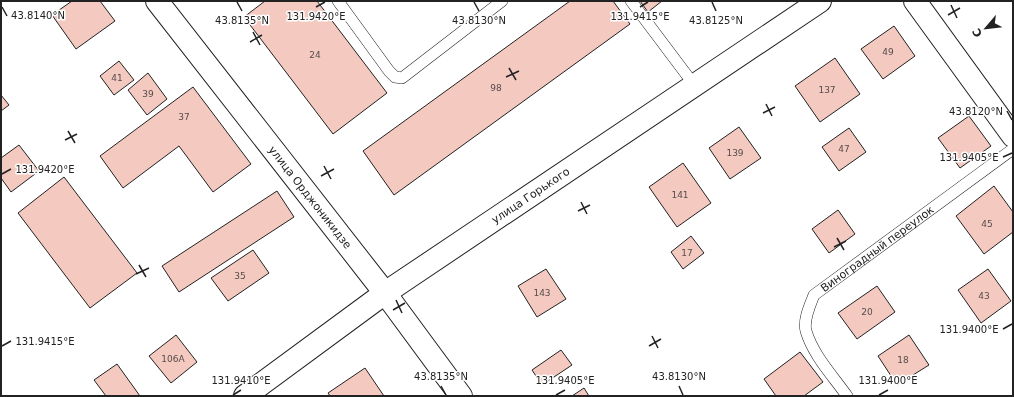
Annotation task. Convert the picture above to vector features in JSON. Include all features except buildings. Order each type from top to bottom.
[{"type":"main road","name":"улица Орджоникидзе","points":[[157,1],[385,293],[461,396]]},
{"type":"main road","name":"улица Горького","points":[[245,396],[385,293],[820,1]]},
{"type":"main road","points":[[915,1],[1013,136]]},
{"type":"lane","points":[[338,1],[389,71],[395,78],[402,78],[502,1]]},
{"type":"lane","points":[[631,1],[695,86]]},
{"type":"lane","name":"Виноградный переулок","points":[[847,396],[817,354],[806,330],[808,310],[814,295],[1013,150]]}]
